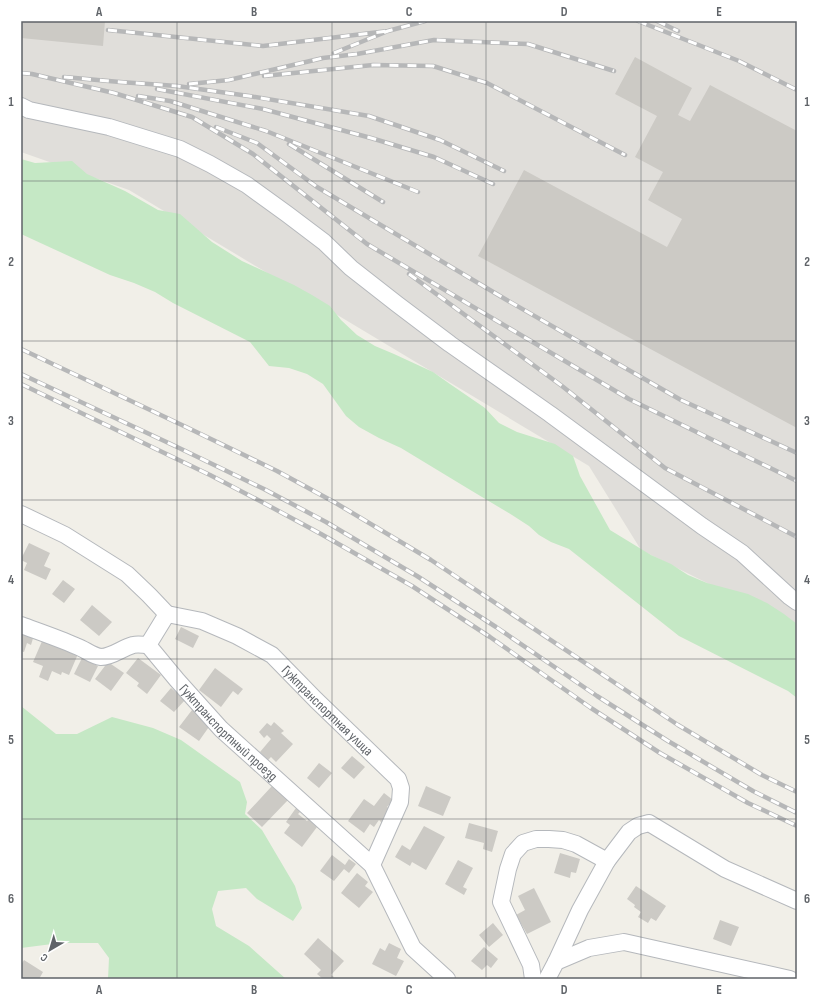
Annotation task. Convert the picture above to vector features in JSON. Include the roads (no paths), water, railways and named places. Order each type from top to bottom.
[{"type":"street","points":[[21,106],[29,110],[110,127],[180,149],[247,185],[324,242],[351,268],[402,309],[550,414],[702,526],[742,553],[797,602]]},
{"type":"street","points":[[21,514],[65,535],[127,574],[167,614],[148,645],[134,645],[110,656],[102,657],[92,655],[80,647],[59,638],[21,625]]},
{"type":"street","name":"Гужтранспортная улица","points":[[167,614],[202,622],[237,636],[272,655],[316,700],[398,779],[401,788],[400,802],[372,865]]},
{"type":"street","name":"Гужтранспортный проезд","points":[[148,645],[221,729],[372,865],[413,948],[447,979]]},
{"type":"street","points":[[546,979],[556,962],[580,910],[607,860],[629,832],[638,826],[649,822],[725,869],[797,901]]},
{"type":"street","points":[[534,979],[531,965],[501,902],[513,854],[523,843],[536,839],[549,839],[563,840],[576,844],[607,860]]},
{"type":"street","points":[[556,962],[589,948],[624,942],[790,979]]},
{"type":"railway","points":[[334,53],[388,31],[425,21]]},
{"type":"railway","points":[[638,21],[739,61],[797,90]]},
{"type":"railway","points":[[657,21],[678,31]]},
{"type":"railway","points":[[108,30],[263,46],[388,31]]},
{"type":"railway","points":[[189,84],[229,80],[323,58],[357,54],[434,40],[528,44],[614,71]]},
{"type":"railway","points":[[264,76],[373,65],[433,66],[487,83],[625,155]]},
{"type":"railway","points":[[21,73],[32,74],[114,93],[192,117],[253,154],[367,244],[629,399],[797,481]]},
{"type":"railway","points":[[64,77],[177,86],[249,96],[369,116],[440,140],[504,171]]},
{"type":"railway","points":[[157,89],[263,109],[371,138],[434,157],[493,184]]},
{"type":"railway","points":[[138,96],[170,101],[266,131],[418,192]]},
{"type":"railway","points":[[216,127],[257,143],[317,187],[505,299],[681,400],[797,453]]},
{"type":"railway","points":[[289,144],[383,202]]},
{"type":"railway","points":[[409,274],[562,386],[665,468],[797,537]]},
{"type":"railway","points":[[21,349],[277,471],[334,502],[431,560],[678,725],[762,775],[797,792]]},
{"type":"railway","points":[[21,374],[264,489],[326,522],[417,576],[496,627],[597,696],[668,741],[753,791],[797,813]]},
{"type":"railway","points":[[21,384],[210,475],[321,534],[412,586],[490,637],[591,708],[660,753],[748,803],[797,826]]}]
